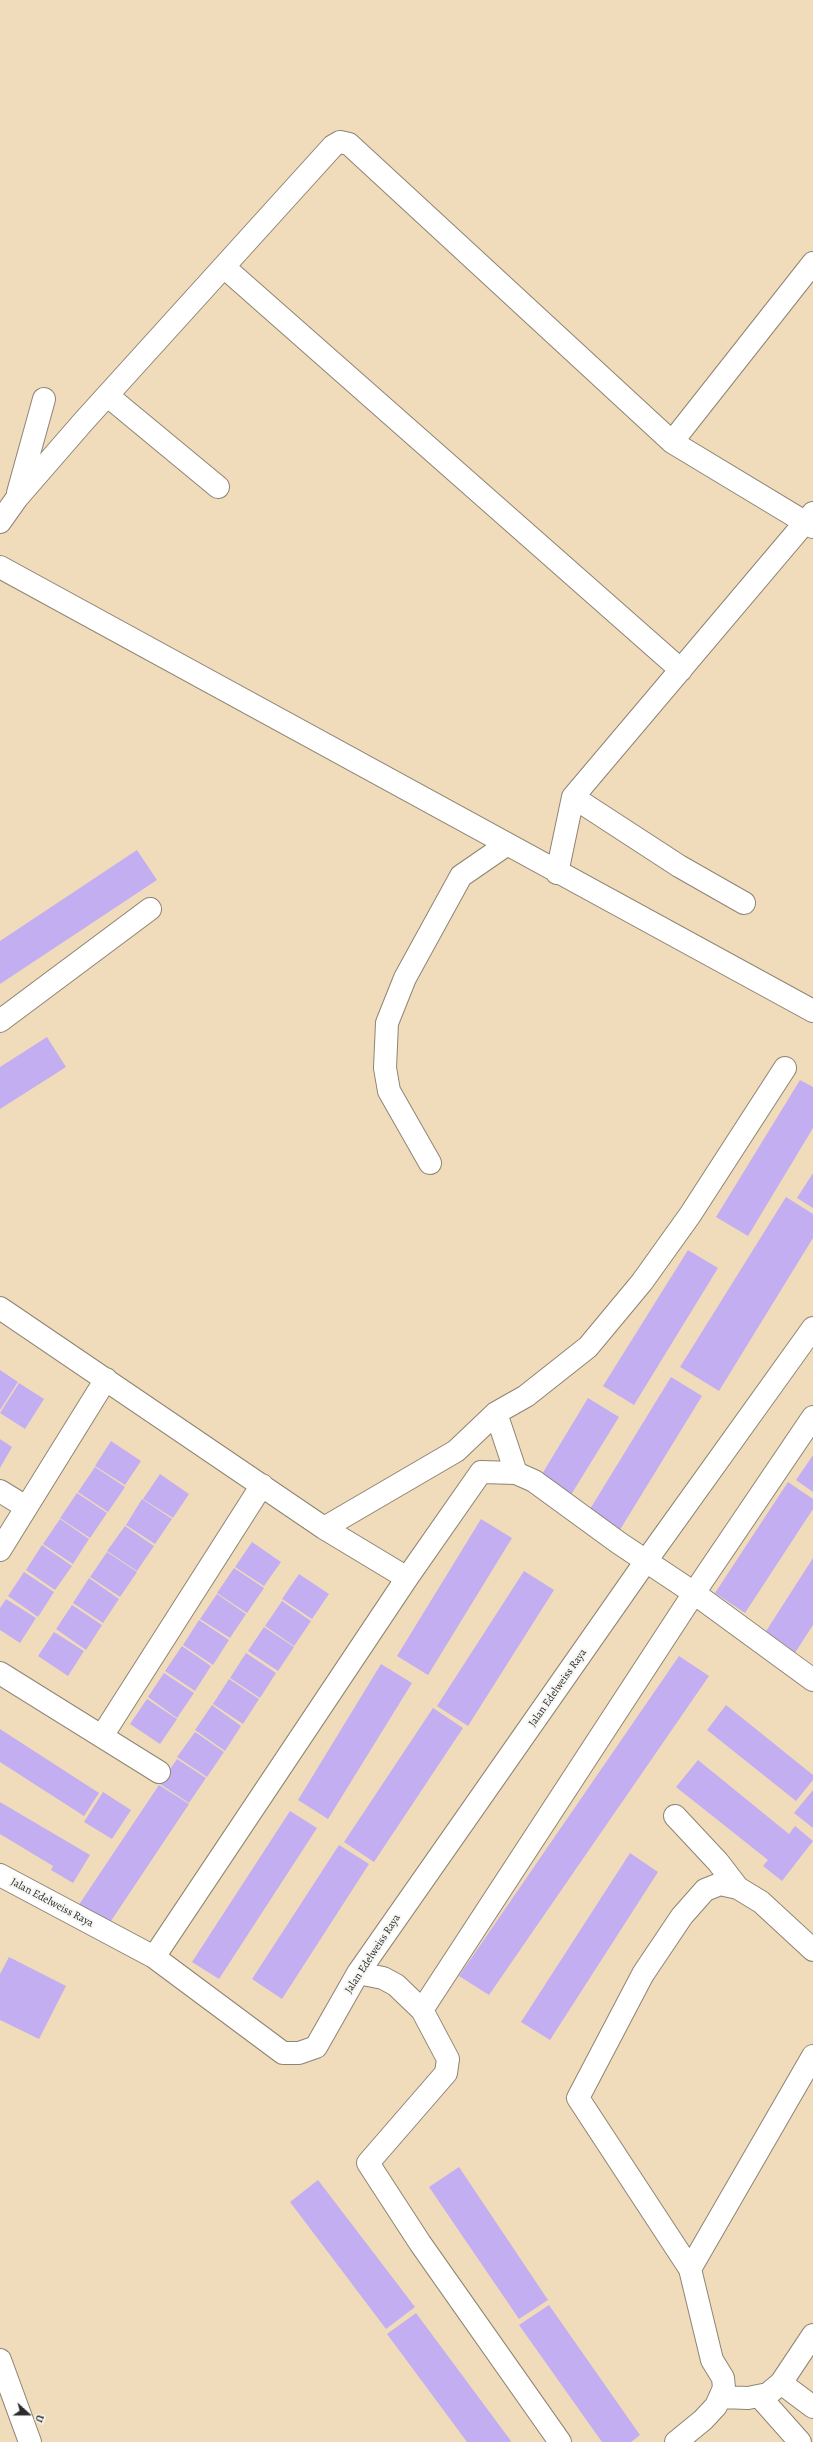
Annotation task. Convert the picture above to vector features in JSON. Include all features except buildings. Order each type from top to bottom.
[{"type":"street","points":[[0,522],[17,498],[333,146],[340,142],[349,144],[672,442],[811,521],[573,797],[557,873]]},
{"type":"street","points":[[672,442],[813,263]]},
{"type":"street","points":[[224,267],[681,670]]},
{"type":"street","points":[[108,396],[218,487]]},
{"type":"street","points":[[17,498],[44,399]]},
{"type":"street","points":[[0,567],[557,873],[813,1011]]},
{"type":"street","points":[[573,797],[679,866],[744,903]]},
{"type":"street","points":[[430,1163],[388,1091],[385,1068],[387,1023],[405,978],[461,876],[506,845]]},
{"type":"street","points":[[0,1021],[150,909]]},
{"type":"street","points":[[324,1528],[456,1451],[496,1413],[526,1396],[588,1347],[642,1282],[690,1215],[785,1068]]},
{"type":"street","points":[[0,1308],[324,1528],[407,1578]]},
{"type":"street","name":"Jalan Edelweiss Raya","points":[[0,1875],[154,1957],[284,2053],[299,2053],[316,2047],[358,1973],[646,1561],[813,1328]]},
{"type":"street","points":[[0,1550],[106,1379]]},
{"type":"street","points":[[496,1413],[516,1472]]},
{"type":"street","points":[[422,2010],[694,1593],[813,1417]]},
{"type":"street","points":[[154,1957],[407,1578],[481,1472],[516,1472],[534,1481],[646,1561],[694,1593],[813,1682]]},
{"type":"street","points":[[102,1736],[262,1485]]},
{"type":"street","points":[[0,1491],[26,1507]]},
{"type":"street","points":[[0,1673],[159,1772]]},
{"type":"street","points":[[675,1816],[718,1862],[738,1888]]},
{"type":"street","points":[[676,2442],[703,2420],[720,2397],[724,2388],[723,2378],[712,2360],[690,2269],[578,2098],[643,1974],[682,1916],[705,1890],[720,1884],[738,1888],[761,1902],[813,1950]]},
{"type":"street","points":[[358,1973],[383,1978],[396,1985],[422,2010],[448,2058],[446,2073],[368,2163],[420,2243],[560,2442]]},
{"type":"street","points":[[690,2269],[813,2056]]},
{"type":"street","points":[[720,2397],[760,2397],[768,2394],[781,2383],[813,2335]]},
{"type":"street","points":[[0,2360],[30,2442]]},
{"type":"street","points":[[781,2383],[813,2407]]},
{"type":"street","points":[[760,2397],[800,2442]]}]
